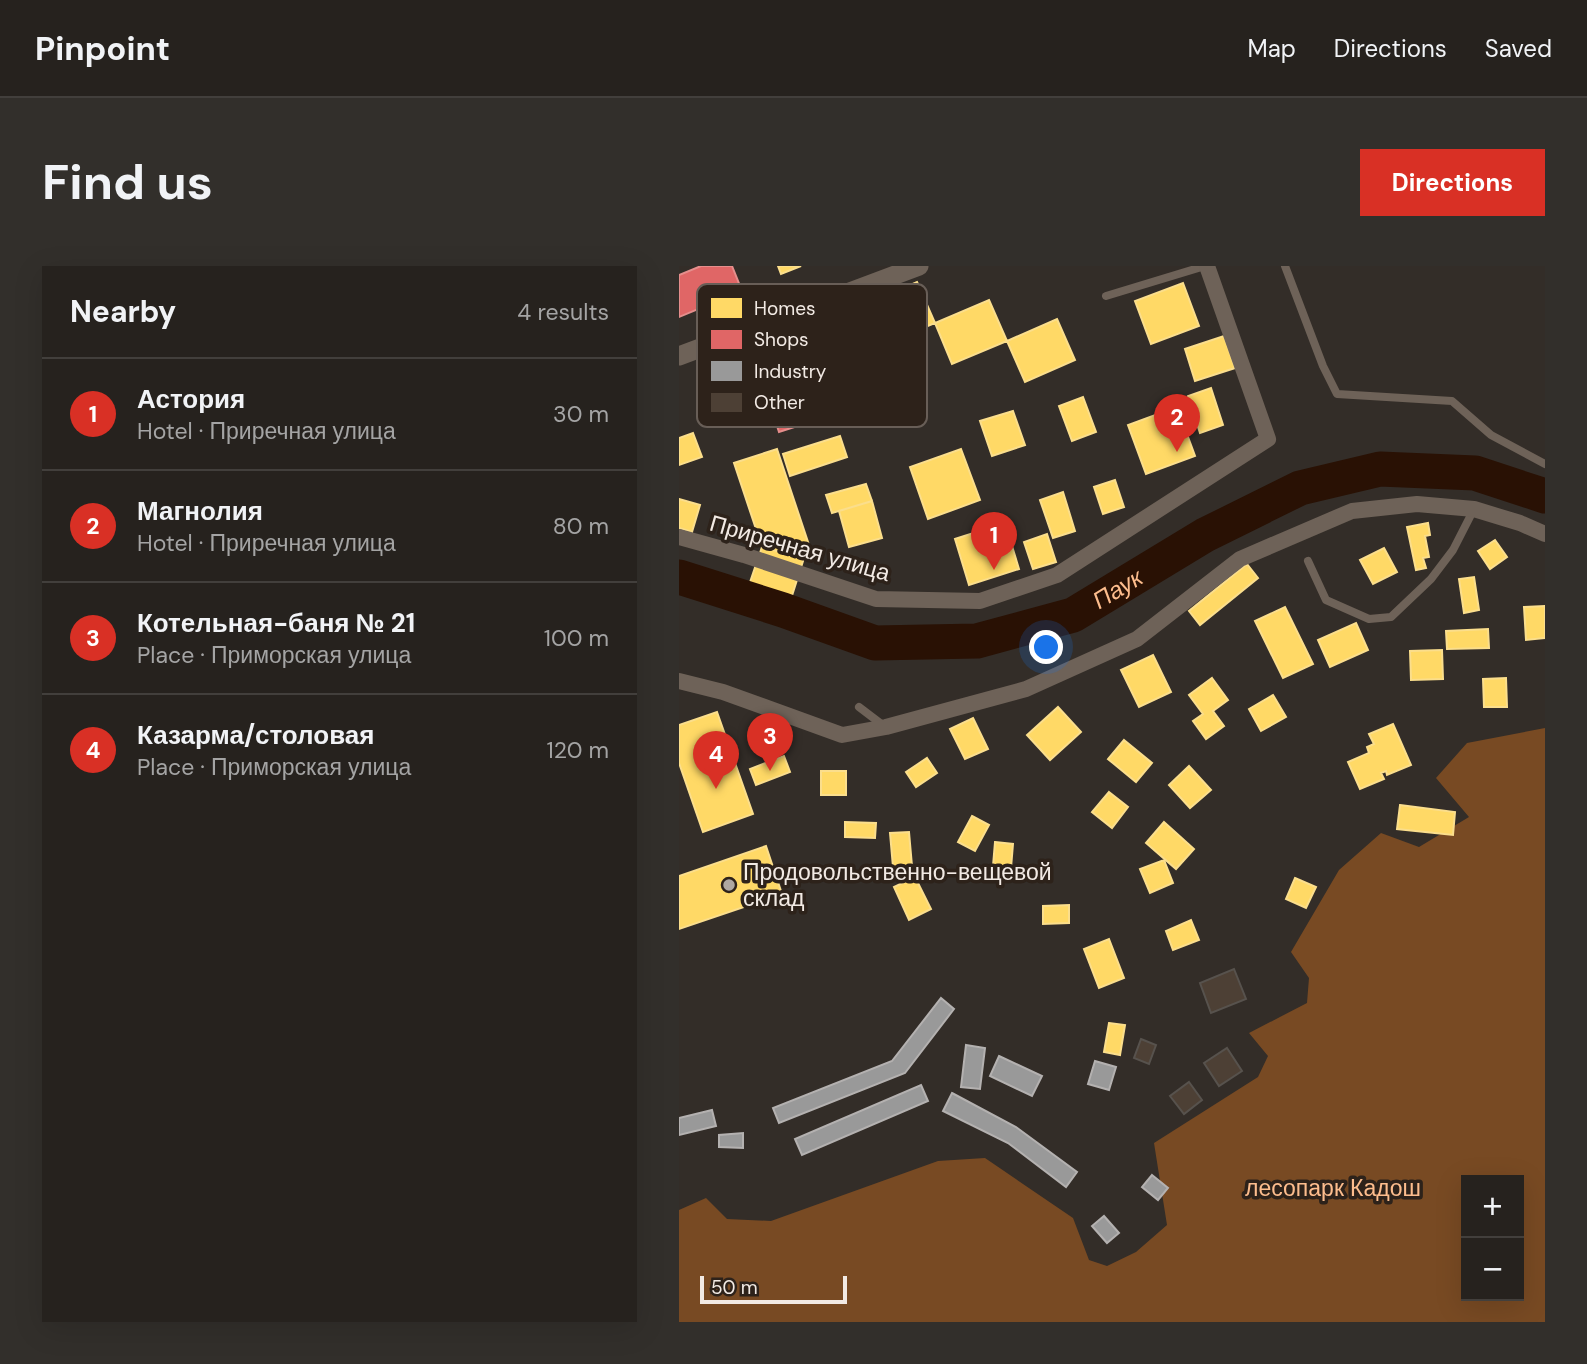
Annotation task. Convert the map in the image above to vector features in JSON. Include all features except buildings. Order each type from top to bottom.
[{"type":"street","points":[[871,284],[919,266]]},
{"type":"street","name":"Приречная улица","points":[[679,537],[744,555],[876,599],[980,600],[1057,575],[1268,439],[1206,266]]},
{"type":"street","points":[[679,356],[697,349]]},
{"type":"street","points":[[679,681],[723,692],[842,735],[886,727],[1026,689],[1137,639],[1240,559],[1352,511],[1416,503],[1474,509],[1545,534]]},
{"type":"lane","points":[[1106,296],[1206,266]]},
{"type":"lane","points":[[1285,266],[1337,394],[1453,401],[1491,435],[1545,464]]},
{"type":"lane","points":[[1308,561],[1326,600],[1369,619],[1391,617],[1431,579],[1453,550],[1474,509]]},
{"type":"lane","points":[[859,707],[886,727]]},
{"type":"green space","name":"лесопарк Кадош","points":[[1545,728],[1545,1322],[679,1322],[679,1210],[706,1198],[727,1219],[771,1221],[938,1161],[985,1158],[1073,1218],[1089,1260],[1107,1266],[1136,1252],[1167,1225],[1154,1143],[1258,1077],[1268,1056],[1249,1033],[1307,1003],[1309,978],[1291,952],[1339,870],[1381,833],[1419,847],[1469,817],[1436,778],[1467,743]]},
{"type":"waterway","name":"Паук","points":[[679,577],[875,643],[977,641],[1073,615],[1205,535],[1300,488],[1380,469],[1475,473],[1545,496]]},
{"type":"place","name":"Магнолия","points":[[1177,452]]},
{"type":"place","name":"Астория","points":[[994,570]]},
{"type":"place","name":"Котельная-баня № 21","points":[[770,771]]},
{"type":"place","name":"Казарма/столовая","points":[[716,789]]},
{"type":"place","name":"Продовольственно-вещевой склад","points":[[729,885]]}]
